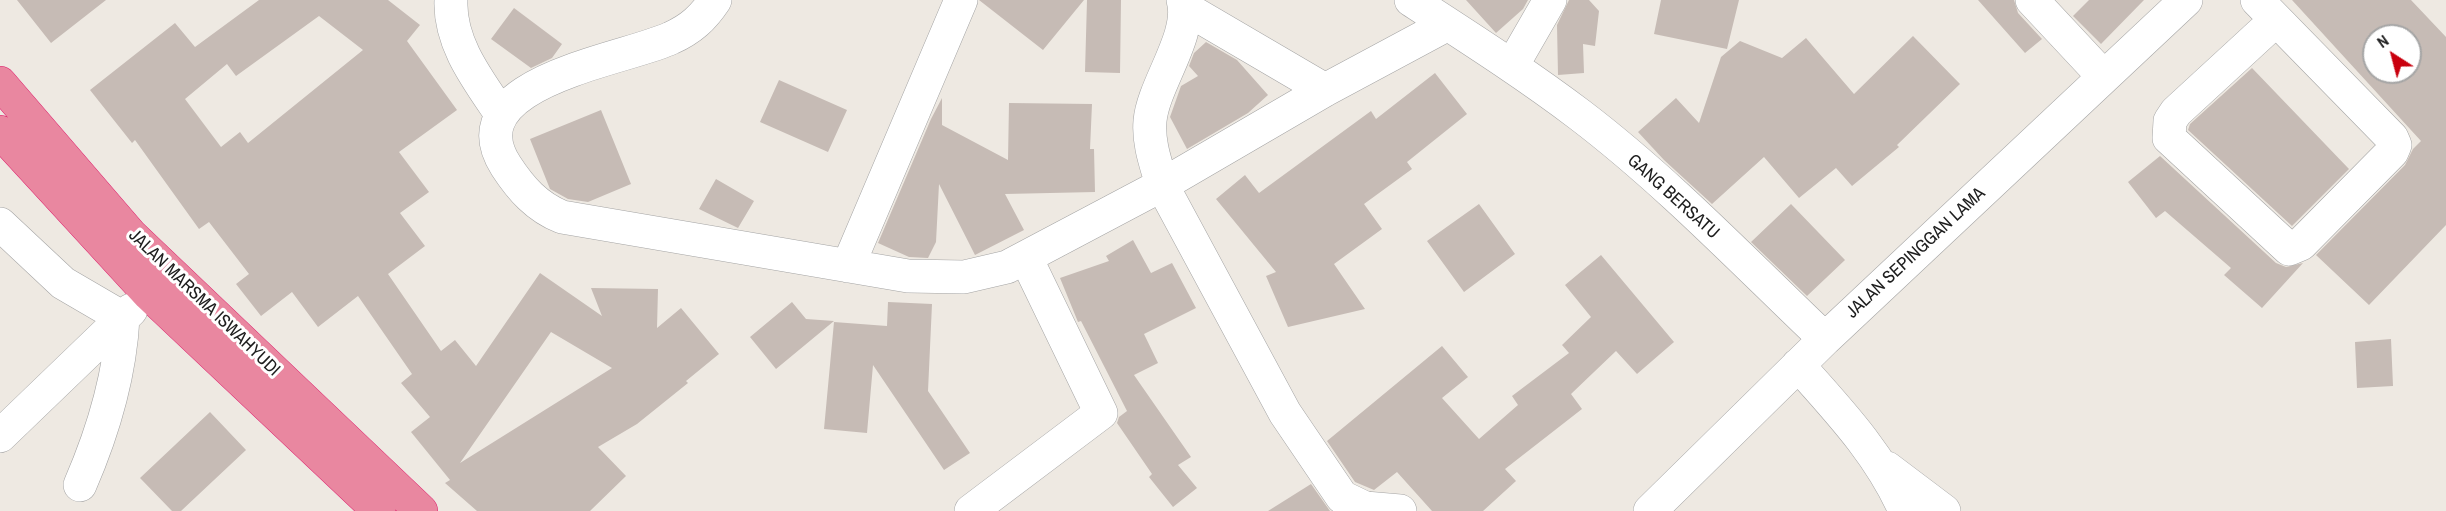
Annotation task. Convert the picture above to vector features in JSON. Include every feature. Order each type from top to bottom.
[{"type":"highway","name":"JALAN MARSMA ISWAHYUDI","points":[[0,83],[131,235],[159,283],[379,511]]},
{"type":"highway","name":"JALAN MARSMA ISWAHYUDI","points":[[0,132],[159,283],[421,511]]},
{"type":"street","points":[[451,0],[450,17],[468,65],[501,114]]},
{"type":"street","points":[[716,0],[701,21],[671,38],[567,72],[524,92],[501,114],[495,134],[500,156],[521,187],[548,212],[562,218],[908,276],[964,277],[1007,267],[1026,258],[1162,185],[1325,90],[1448,24]]},
{"type":"street","points":[[848,266],[961,0]]},
{"type":"street","name":"GANG BERSATU","points":[[1411,0],[1512,66],[1581,116],[1662,184],[1825,339]]},
{"type":"street","points":[[1512,66],[1550,0]]},
{"type":"street","points":[[2032,0],[2104,77]]},
{"type":"street","name":"JALAN SEPINGGAN LAMA","points":[[1650,511],[1825,339],[2186,0]]},
{"type":"street","points":[[1325,90],[1184,4],[1181,30],[1150,119],[1151,145],[1162,185],[1284,413],[1342,497],[1365,508],[1400,511]]},
{"type":"street","points":[[2267,10],[2392,138],[2395,145],[2392,152],[2301,244],[2289,249],[2169,138],[2168,128],[2176,112],[2267,10]]},
{"type":"street","points":[[0,224],[63,283],[123,318]]},
{"type":"street","points":[[971,511],[1101,413],[1026,258]]},
{"type":"street","points":[[0,436],[159,283]]},
{"type":"street","points":[[80,485],[98,442],[121,354],[123,318]]},
{"type":"street","points":[[1798,365],[1859,433],[1880,463],[1905,511]]},
{"type":"street","points":[[1880,463],[1944,511]]},
{"type":"building","points":[[17,0],[106,0],[51,43]]},
{"type":"building","points":[[259,0],[388,0],[420,25],[407,41],[457,110],[399,152],[429,192],[400,213],[425,246],[388,274],[441,351],[455,340],[476,366],[540,273],[602,316],[591,288],[658,289],[657,328],[681,308],[719,354],[686,381],[688,383],[637,424],[598,447],[626,476],[590,511],[477,511],[445,483],[450,480],[411,432],[430,417],[401,383],[412,374],[358,296],[318,327],[292,292],[261,316],[236,284],[249,274],[209,222],[199,229],[135,140],[132,143],[90,90],[175,23],[195,47]],"holes":[[[319,16],[363,50],[248,143],[240,132],[221,147],[185,99],[227,64],[236,76]],[[551,332],[612,368],[460,463]]]},
{"type":"building","points":[[979,0],[1084,0],[1043,50]]},
{"type":"building","points":[[1087,0],[1121,0],[1120,73],[1085,72]]},
{"type":"building","points":[[1466,0],[1528,0],[1523,9],[1496,33]]},
{"type":"building","points":[[1569,0],[1589,0],[1599,11],[1595,46],[1583,44],[1584,73],[1558,75],[1557,25]]},
{"type":"building","points":[[1661,0],[1739,0],[1727,49],[1654,34]]},
{"type":"building","points":[[1978,0],[2014,0],[2018,13],[2042,39],[2025,53]]},
{"type":"building","points":[[2089,0],[2144,0],[2101,44],[2073,16]]},
{"type":"building","points":[[2292,0],[2411,0],[2446,37],[2446,225],[2369,305],[2316,255],[2405,165],[2413,149],[2421,141],[2369,84],[2422,84],[2422,24],[2362,24],[2362,77]]},
{"type":"building","points":[[514,8],[562,44],[552,58],[531,68],[491,39]]},
{"type":"building","points":[[1913,36],[1960,84],[1897,145],[1899,147],[1852,186],[1836,168],[1799,198],[1764,157],[1712,204],[1664,160],[1638,132],[1676,98],[1699,123],[1721,57],[1740,41],[1782,58],[1806,38],[1854,94]]},
{"type":"building","points":[[1206,42],[1237,60],[1268,95],[1248,113],[1187,149],[1170,117],[1181,86],[1198,76],[1189,66],[1194,53]]},
{"type":"building","points":[[2252,68],[2349,169],[2292,226],[2188,130],[2190,124]]},
{"type":"building","points":[[1435,73],[1467,114],[1407,162],[1412,169],[1364,204],[1382,229],[1334,264],[1365,309],[1288,327],[1266,276],[1276,272],[1216,199],[1245,175],[1259,193],[1371,111],[1376,119]]},
{"type":"building","points":[[779,80],[847,110],[828,152],[760,122]]},
{"type":"building","points":[[942,98],[942,125],[1008,160],[1009,103],[1092,104],[1090,149],[1094,149],[1095,192],[1005,194],[1024,230],[975,255],[939,184],[936,242],[928,258],[909,257],[878,243]]},
{"type":"building","points":[[601,110],[631,184],[588,202],[568,199],[550,189],[530,139]]},
{"type":"building","points":[[2160,156],[2276,263],[2286,267],[2303,263],[2262,308],[2224,275],[2231,268],[2165,211],[2156,218],[2128,182]]},
{"type":"building","points":[[716,179],[754,201],[738,228],[699,209]]},
{"type":"building","points":[[1479,204],[1515,254],[1464,292],[1427,241]]},
{"type":"building","points":[[1791,204],[1845,260],[1807,296],[1751,242]]},
{"type":"building","points":[[1133,240],[1151,273],[1172,263],[1196,308],[1144,334],[1158,363],[1134,375],[1191,457],[1178,465],[1197,488],[1173,507],[1149,477],[1152,474],[1117,423],[1119,417],[1127,411],[1081,321],[1078,322],[1060,278],[1109,261],[1106,256]]},
{"type":"building","points":[[1601,255],[1674,342],[1637,374],[1616,351],[1571,394],[1582,409],[1505,469],[1516,481],[1483,511],[1432,511],[1397,472],[1374,490],[1355,482],[1327,441],[1442,346],[1468,377],[1442,398],[1479,439],[1518,405],[1512,396],[1569,353],[1562,345],[1591,317],[1565,285]]},
{"type":"building","points":[[792,302],[806,319],[834,321],[776,369],[750,337]]},
{"type":"building","points":[[888,302],[932,304],[928,391],[970,453],[944,470],[873,365],[867,433],[824,429],[834,322],[887,326]]},
{"type":"building","points":[[2391,339],[2393,386],[2357,388],[2355,342]]},
{"type":"building","points":[[210,412],[246,450],[181,511],[172,511],[140,478]]},
{"type":"building","points":[[1311,484],[1330,511],[1268,511]]}]
